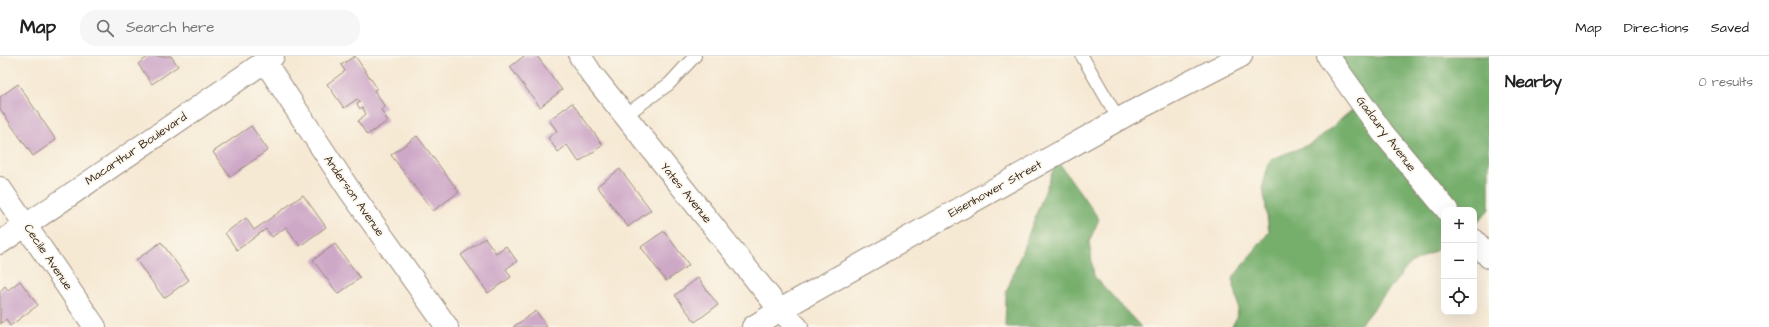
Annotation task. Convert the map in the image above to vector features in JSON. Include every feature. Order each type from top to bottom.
[{"type":"street","name":"Yates Avenue","points":[[580,56],[624,116],[780,310],[797,327]]},
{"type":"street","name":"Eisenhower Street","points":[[753,327],[780,310],[1119,120],[1241,56]]},
{"type":"street","name":"Gadoury Avenue","points":[[1328,56],[1383,133],[1445,207]]},
{"type":"street","name":"Macarthur Boulevard","points":[[0,243],[269,59]]},
{"type":"street","name":"Anderson Avenue","points":[[269,59],[348,188],[447,327]]},
{"type":"street","name":"Cecile Avenue","points":[[0,188],[95,327]]},
{"type":"street","points":[[1477,243],[1489,257]]},
{"type":"lane","points":[[624,116],[669,84],[695,56]]},
{"type":"lane","points":[[1082,56],[1119,120]]},
{"type":"green space","points":[[1329,56],[1489,56],[1489,209],[1477,223],[1477,207],[1441,207],[1441,248],[1409,265],[1358,327],[1231,327],[1235,321],[1238,310],[1237,298],[1232,279],[1269,232],[1263,186],[1268,165],[1272,159],[1313,143],[1359,104]]},
{"type":"green space","points":[[1057,160],[1099,219],[1089,242],[1094,276],[1141,327],[1005,327],[1006,293]]},
{"type":"building","points":[[149,56],[171,56],[178,66],[152,84],[138,64]]},
{"type":"building","points":[[355,56],[377,88],[374,90],[385,107],[381,110],[388,121],[367,135],[358,121],[366,114],[362,107],[360,109],[357,104],[360,102],[357,99],[344,108],[327,84],[345,71],[341,65]]},
{"type":"building","points":[[524,56],[537,56],[562,90],[540,107],[510,67]]},
{"type":"building","points":[[18,84],[56,140],[33,156],[0,109],[0,97]]},
{"type":"building","points":[[572,103],[603,145],[579,162],[567,145],[558,152],[548,138],[557,131],[549,120]]},
{"type":"building","points":[[251,126],[268,150],[230,177],[213,152]]},
{"type":"building","points":[[417,136],[459,192],[433,211],[391,155]]},
{"type":"building","points":[[620,169],[651,210],[628,227],[597,186]]},
{"type":"building","points":[[303,195],[326,227],[300,246],[286,227],[272,237],[266,229],[237,250],[225,233],[246,218],[254,230]]},
{"type":"building","points":[[664,231],[689,265],[666,281],[641,247]]},
{"type":"building","points":[[485,238],[496,253],[506,246],[517,261],[506,269],[511,277],[488,293],[461,255]]},
{"type":"building","points":[[161,242],[189,280],[164,298],[136,260]]},
{"type":"building","points":[[335,244],[360,278],[338,294],[313,260]]},
{"type":"building","points":[[698,278],[718,305],[695,322],[675,295]]},
{"type":"building","points":[[20,281],[38,305],[10,326],[6,319],[0,324],[0,291],[5,286],[8,290]]},
{"type":"building","points":[[536,311],[547,327],[513,327]]}]
